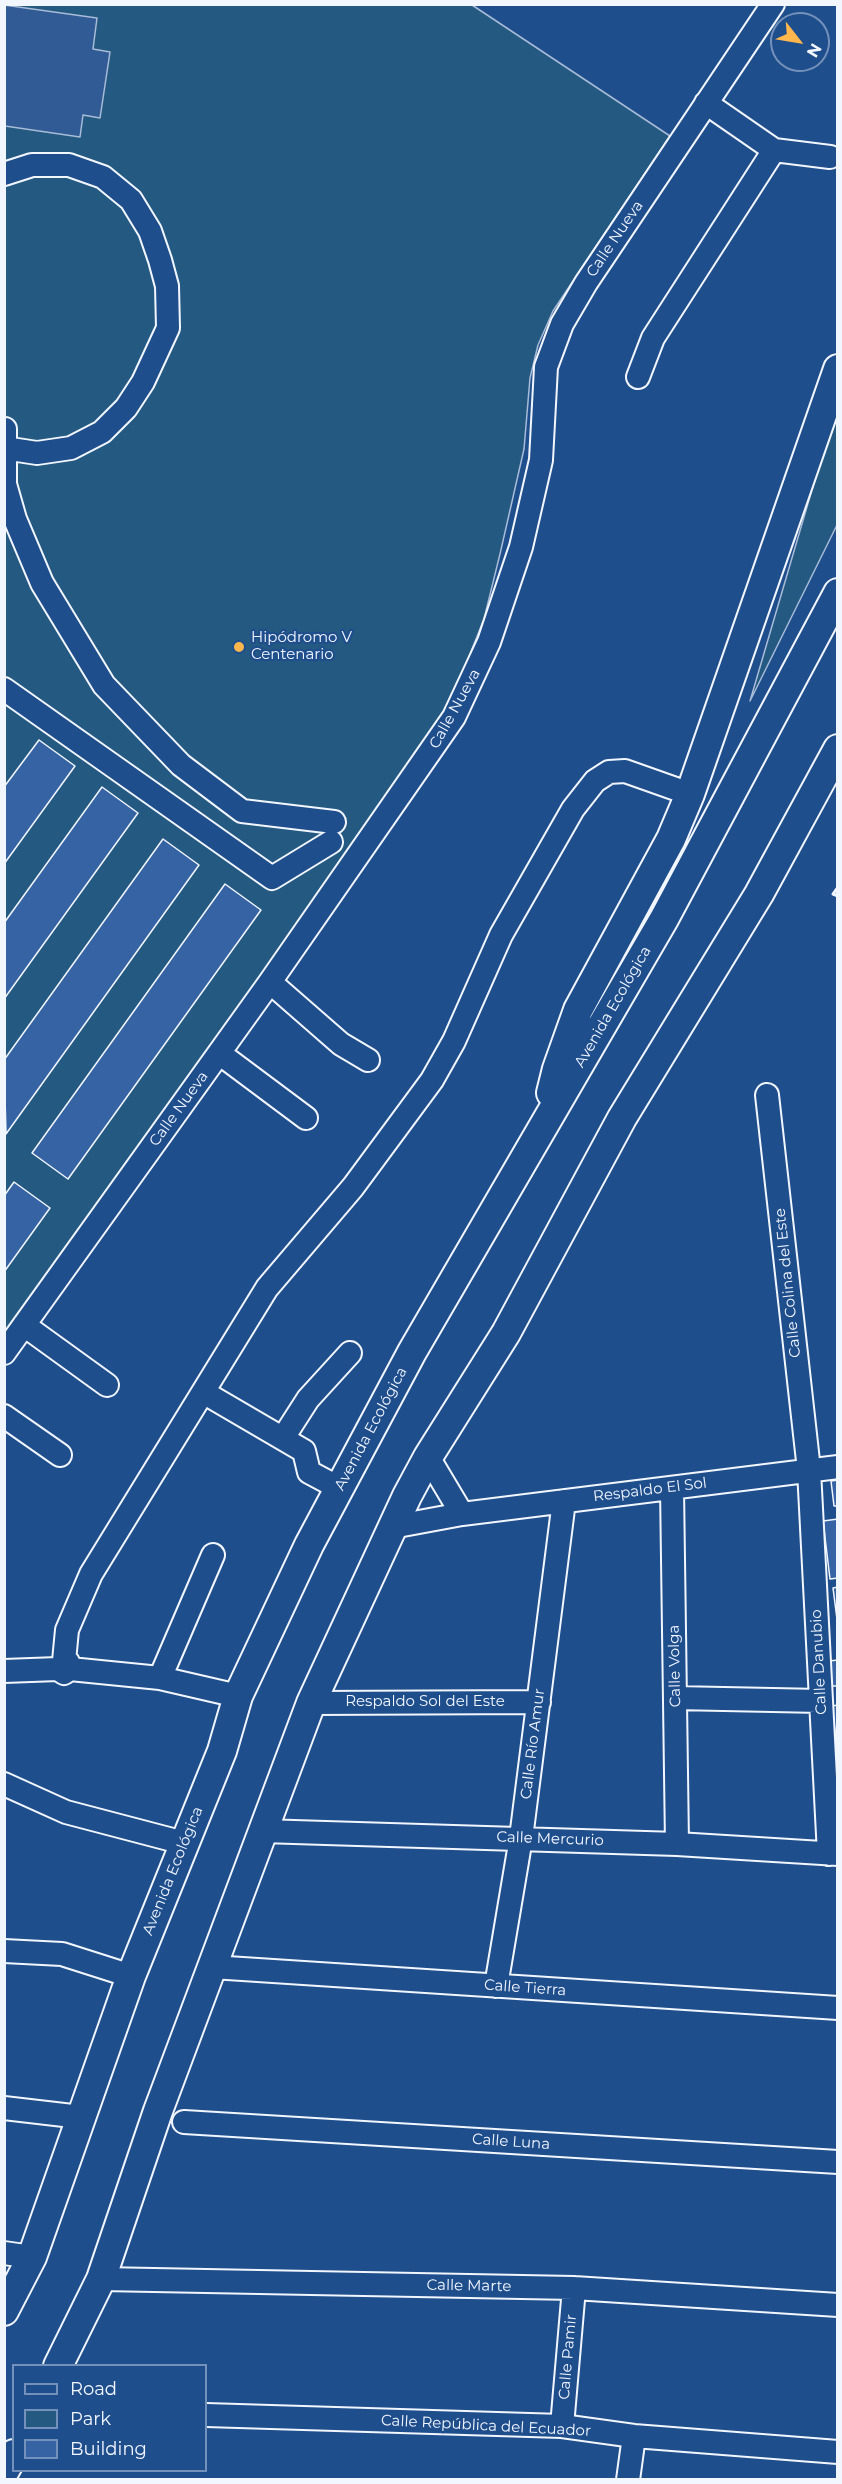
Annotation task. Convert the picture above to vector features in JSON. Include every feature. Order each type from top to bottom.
[{"type":"main road","points":[[543,1128],[557,1069],[578,1010],[671,839],[690,794],[837,369]]},
{"type":"main road","name":"Avenida Ecológica","points":[[4,2311],[32,2257],[131,1976],[222,1751],[238,1696],[339,1488],[412,1352],[723,812],[837,593]]},
{"type":"main road","points":[[59,2364],[101,2279],[158,2111],[311,1703],[392,1527],[428,1457],[506,1333],[622,1119],[759,894],[837,749]]},
{"type":"main road","points":[[759,894],[837,790]]},
{"type":"main road","points":[[4,2472],[12,2458]]},
{"type":"street","name":"Calle Nueva","points":[[4,1353],[270,982],[440,739],[468,690],[489,642],[533,503],[541,460],[546,367],[562,324],[586,283],[773,4]]},
{"type":"street","points":[[705,104],[774,150],[830,157]]},
{"type":"street","points":[[638,377],[653,338],[774,150]]},
{"type":"street","points":[[4,174],[32,165],[69,165],[103,177],[132,200],[150,231],[167,286],[168,328],[143,382],[126,408],[102,432],[71,448],[37,453],[5,448]]},
{"type":"street","points":[[4,689],[272,878],[333,832],[242,811],[194,777],[132,717],[92,668],[42,583],[15,519],[5,484],[5,429]]},
{"type":"street","points":[[64,1666],[67,1630],[91,1574],[267,1288],[353,1187],[432,1080],[454,1041],[501,935],[573,809],[595,781],[609,772],[625,771],[690,794]]},
{"type":"street","points":[[270,982],[341,1044],[368,1060]]},
{"type":"street","points":[[219,1053],[306,1118]]},
{"type":"street","name":"Calle Colina del Este","points":[[767,1095],[809,1470]]},
{"type":"street","points":[[24,1325],[107,1385]]},
{"type":"street","points":[[283,1438],[309,1399],[350,1353]]},
{"type":"street","points":[[203,1392],[305,1452],[309,1472],[339,1488]]},
{"type":"street","points":[[4,1416],[60,1455]]},
{"type":"street","points":[[428,1457],[462,1514]]},
{"type":"street","name":"Respaldo El Sol","points":[[392,1527],[462,1514],[837,1467]]},
{"type":"street","name":"Calle Danubio","points":[[809,1470],[821,1701],[833,1854]]},
{"type":"street","name":"Calle Volga","points":[[672,1488],[677,1844]]},
{"type":"street","name":"Calle Río Amur","points":[[496,1986],[521,1838],[564,1501]]},
{"type":"street","points":[[160,1678],[213,1555]]},
{"type":"street","points":[[4,1671],[64,1666],[160,1678],[238,1696]]},
{"type":"street","points":[[675,1698],[821,1701]]},
{"type":"street","name":"Respaldo Sol del Este","points":[[311,1703],[539,1702]]},
{"type":"street","points":[[4,1784],[66,1812],[184,1843]]},
{"type":"street","name":"Calle Mercurio","points":[[262,1831],[677,1844],[833,1854]]},
{"type":"street","points":[[4,1951],[62,1954],[131,1976]]},
{"type":"street","name":"Calle Tierra","points":[[212,1967],[837,2008]]},
{"type":"street","points":[[4,2108],[81,2117]]},
{"type":"street","name":"Calle Luna","points":[[184,2122],[837,2162]]},
{"type":"street","points":[[4,2253],[32,2257]]},
{"type":"street","name":"Calle Marte","points":[[101,2279],[574,2288],[837,2305]]},
{"type":"street","name":"Calle Pamir","points":[[562,2426],[574,2288]]},
{"type":"street","name":"Calle República del Ecuador","points":[[207,2415],[562,2426],[634,2436],[837,2452]]},
{"type":"street","points":[[628,2480],[634,2436]]},
{"type":"green space","name":"Hipódromo V Centenario","points":[[5,5],[472,5],[670,136],[553,311],[538,345],[530,378],[524,449],[484,619],[448,709],[5,1341]]},
{"type":"green space","points":[[837,409],[837,525],[750,701],[831,425]]},
{"type":"shaded area","points":[[4,5],[97,18],[93,49],[110,52],[100,118],[83,115],[80,137],[5,126]]},
{"type":"building","points":[[39,740],[75,766],[4,864],[4,787]]},
{"type":"building","points":[[102,787],[138,813],[4,999],[4,923]]},
{"type":"building","points":[[163,839],[199,865],[6,1134],[4,1060]]},
{"type":"building","points":[[225,884],[261,910],[68,1179],[32,1153]]},
{"type":"building","points":[[14,1182],[50,1208],[4,1272],[4,1196]]},
{"type":"building","points":[[838,1480],[838,1506],[834,1506],[831,1481]]},
{"type":"building","points":[[838,1519],[838,1578],[830,1579],[823,1521]]},
{"type":"building","points":[[838,1587],[838,1627],[833,1588]]},
{"type":"building","points":[[838,1660],[838,1686],[831,1686],[829,1661]]},
{"type":"building","points":[[838,1705],[838,1755],[832,1706]]},
{"type":"wall","points":[[838,887],[833,894],[838,896]]},
{"type":"place","name":"Hipódromo V Centenario","points":[[239,647]]}]
